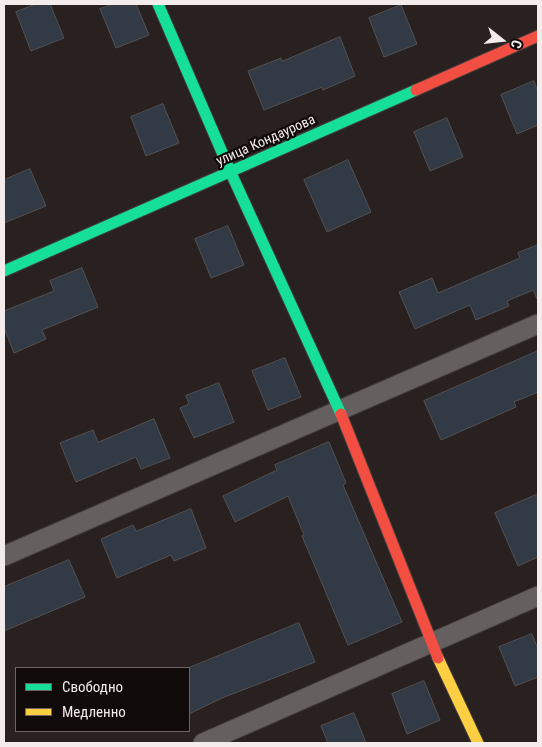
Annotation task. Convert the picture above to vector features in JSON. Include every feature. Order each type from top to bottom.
[{"type":"street","points":[[158,4],[231,173],[340,411],[431,643],[478,743]]},
{"type":"street","name":"улица Кондаурова","points":[[4,271],[231,173],[538,36]]},
{"type":"street","points":[[4,556],[538,324]]},
{"type":"street","points":[[203,743],[538,596]]},
{"type":"building","points":[[36,4],[50,4],[64,38],[31,51],[16,12]]},
{"type":"building","points":[[114,4],[136,4],[149,35],[116,48],[100,9]]},
{"type":"building","points":[[401,5],[417,44],[384,57],[369,18]]},
{"type":"building","points":[[340,37],[355,76],[323,90],[322,87],[264,110],[248,71],[281,58],[282,61]]},
{"type":"building","points":[[534,81],[538,92],[538,125],[517,134],[501,95]]},
{"type":"building","points":[[163,104],[179,143],[146,156],[131,117]]},
{"type":"building","points":[[447,118],[463,157],[430,171],[414,132]]},
{"type":"building","points":[[348,160],[371,212],[327,232],[304,180]]},
{"type":"building","points":[[30,169],[46,206],[4,223],[4,180]]},
{"type":"building","points":[[228,226],[244,265],[211,278],[195,239]]},
{"type":"building","points":[[538,245],[538,301],[533,290],[507,301],[509,306],[476,320],[470,305],[415,329],[399,292],[432,278],[438,293],[520,258],[518,253]]},
{"type":"building","points":[[82,268],[98,307],[42,330],[46,339],[14,353],[4,328],[4,311],[54,291],[50,281]]},
{"type":"building","points":[[538,351],[538,392],[514,402],[516,407],[441,440],[424,401]]},
{"type":"building","points":[[285,358],[301,397],[268,410],[252,371]]},
{"type":"building","points":[[219,383],[234,422],[194,438],[180,408],[189,404],[186,396]]},
{"type":"building","points":[[154,419],[170,458],[141,469],[136,457],[76,482],[60,443],[93,430],[98,442]]},
{"type":"building","points":[[329,442],[346,483],[343,485],[402,622],[348,645],[302,536],[304,535],[288,496],[235,522],[223,496],[277,470],[275,465]]},
{"type":"building","points":[[538,494],[538,557],[518,566],[495,513]]},
{"type":"building","points":[[191,509],[206,548],[174,561],[171,555],[117,578],[101,539],[133,525],[136,531]]},
{"type":"building","points":[[69,560],[85,597],[4,631],[4,587]]},
{"type":"building","points":[[299,623],[315,662],[222,698],[190,714],[190,668]]},
{"type":"building","points":[[532,634],[538,649],[538,677],[515,686],[499,647]]},
{"type":"building","points":[[424,681],[440,720],[407,734],[392,694]]},
{"type":"building","points":[[354,713],[366,743],[328,743],[321,726]]},
{"type":"traffic: fast","points":[[158,4],[231,173],[341,414]]},
{"type":"traffic: fast","points":[[4,271],[416,90]]},
{"type":"traffic: slow","points":[[438,658],[478,743]]},
{"type":"traffic: jam","points":[[416,90],[538,36]]},
{"type":"traffic: jam","points":[[341,414],[438,658]]}]
